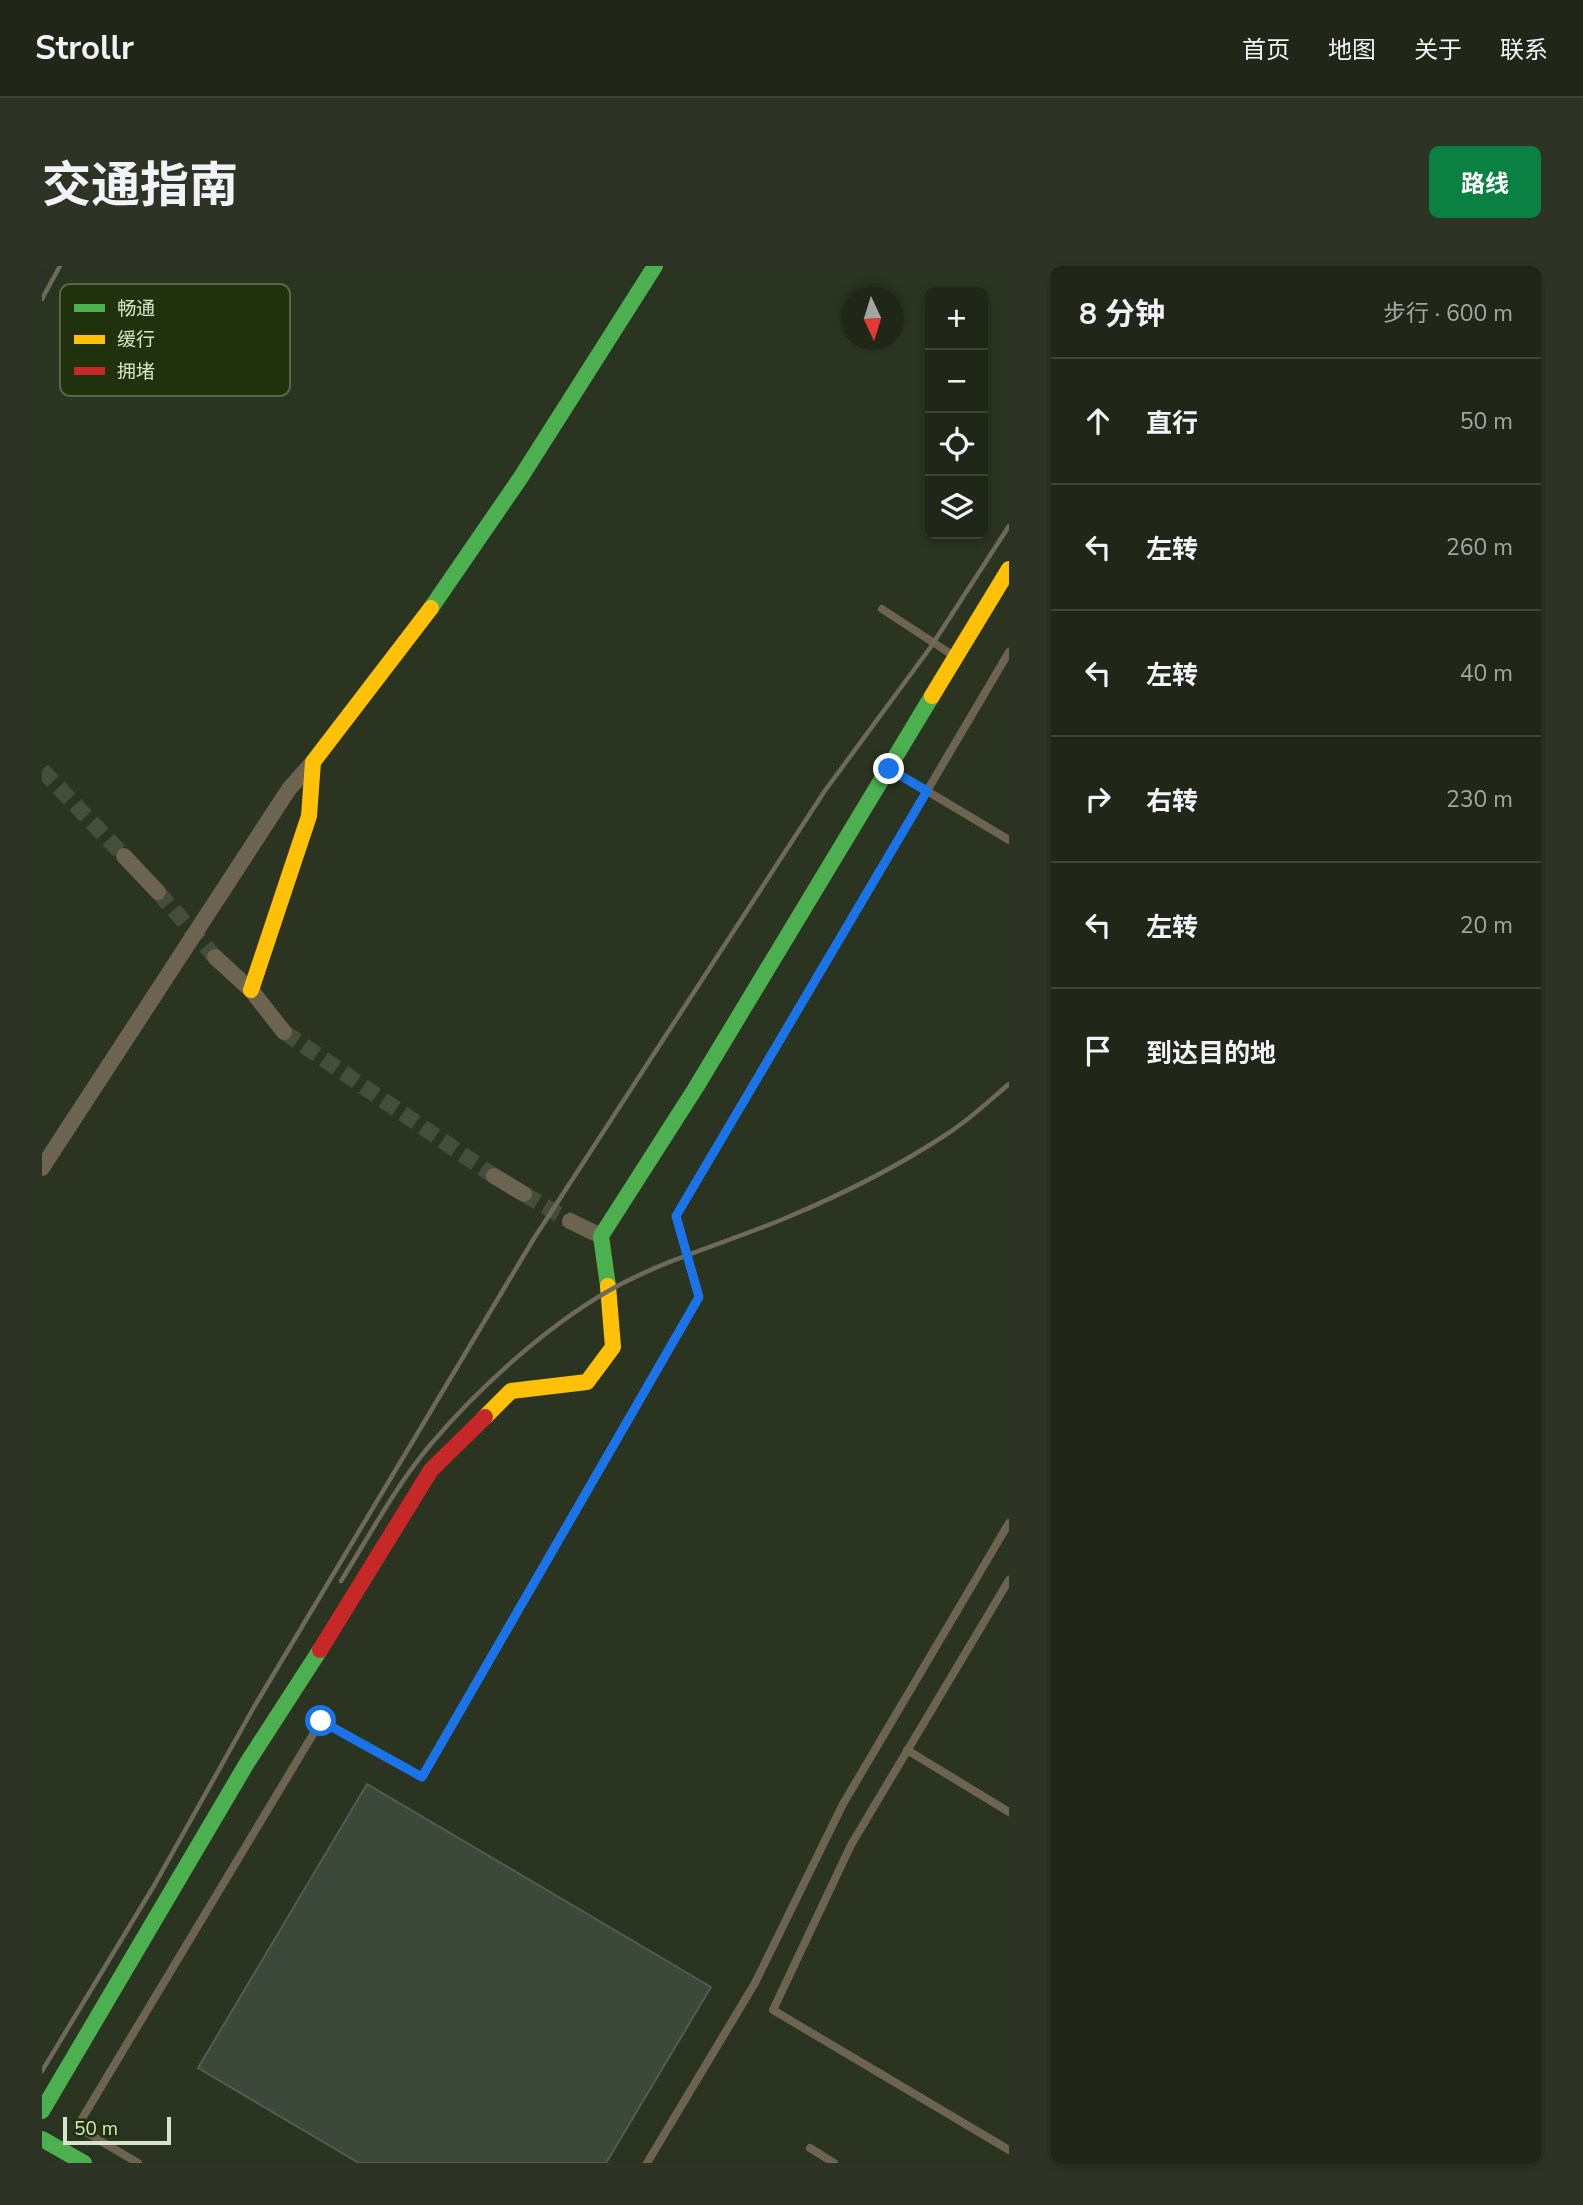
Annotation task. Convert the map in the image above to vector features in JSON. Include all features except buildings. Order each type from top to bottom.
[{"type":"street","points":[[42,1168],[289,789],[421,625],[521,477],[654,266]]},
{"type":"street","points":[[42,2111],[247,1763],[431,1470],[511,1391],[587,1382],[613,1347],[601,1236],[695,1089],[1009,569]]},
{"type":"street","points":[[251,990],[309,816],[313,762]]},
{"type":"street","points":[[124,856],[158,892]]},
{"type":"street","points":[[215,957],[251,990],[284,1032]]},
{"type":"street","points":[[494,1176],[524,1194]]},
{"type":"street","points":[[570,1221],[601,1236]]},
{"type":"street","points":[[42,2138],[84,2163]]},
{"type":"lane","points":[[881,609],[956,657]]},
{"type":"lane","points":[[138,2163],[77,2127],[321,1721],[422,1777],[699,1297],[676,1216],[1009,652]]},
{"type":"lane","points":[[889,769],[1009,840]]},
{"type":"lane","points":[[648,2163],[755,1983],[843,1804],[1009,1523]]},
{"type":"lane","points":[[1007,1586],[851,1844],[773,2010],[1009,2150]]},
{"type":"lane","points":[[908,1751],[1009,1812]]},
{"type":"lane","points":[[810,2148],[834,2163]]},
{"type":"tunnel","points":[[42,770],[124,856]]},
{"type":"tunnel","points":[[158,892],[215,957]]},
{"type":"tunnel","points":[[284,1032],[494,1176]]},
{"type":"tunnel","points":[[524,1194],[570,1221]]},
{"type":"railway","points":[[42,299],[60,266]]},
{"type":"railway","points":[[42,2071],[155,1884],[254,1707],[533,1240],[824,792],[930,648],[1009,526]]},
{"type":"railway","points":[[341,1581],[395,1493],[431,1444],[472,1399],[544,1335],[595,1299],[641,1274],[788,1217],[909,1158],[955,1129],[1009,1084]]},
{"type":"traffic: fast","points":[[431,608],[521,477],[655,266]]},
{"type":"traffic: fast","points":[[608,1286],[601,1236],[695,1089],[932,696]]},
{"type":"traffic: fast","points":[[42,2111],[247,1763],[320,1650]]},
{"type":"traffic: fast","points":[[42,2139],[84,2163]]},
{"type":"traffic: slow","points":[[932,696],[1009,569]]},
{"type":"traffic: slow","points":[[251,990],[309,816],[313,762],[431,608]]},
{"type":"traffic: slow","points":[[485,1417],[511,1391],[587,1382],[613,1347],[608,1286]]},
{"type":"traffic: jam","points":[[320,1650],[431,1470],[485,1417]]},
{"type":"route","points":[[321,1721],[422,1777],[699,1297],[676,1216],[927,791],[889,769]]}]
